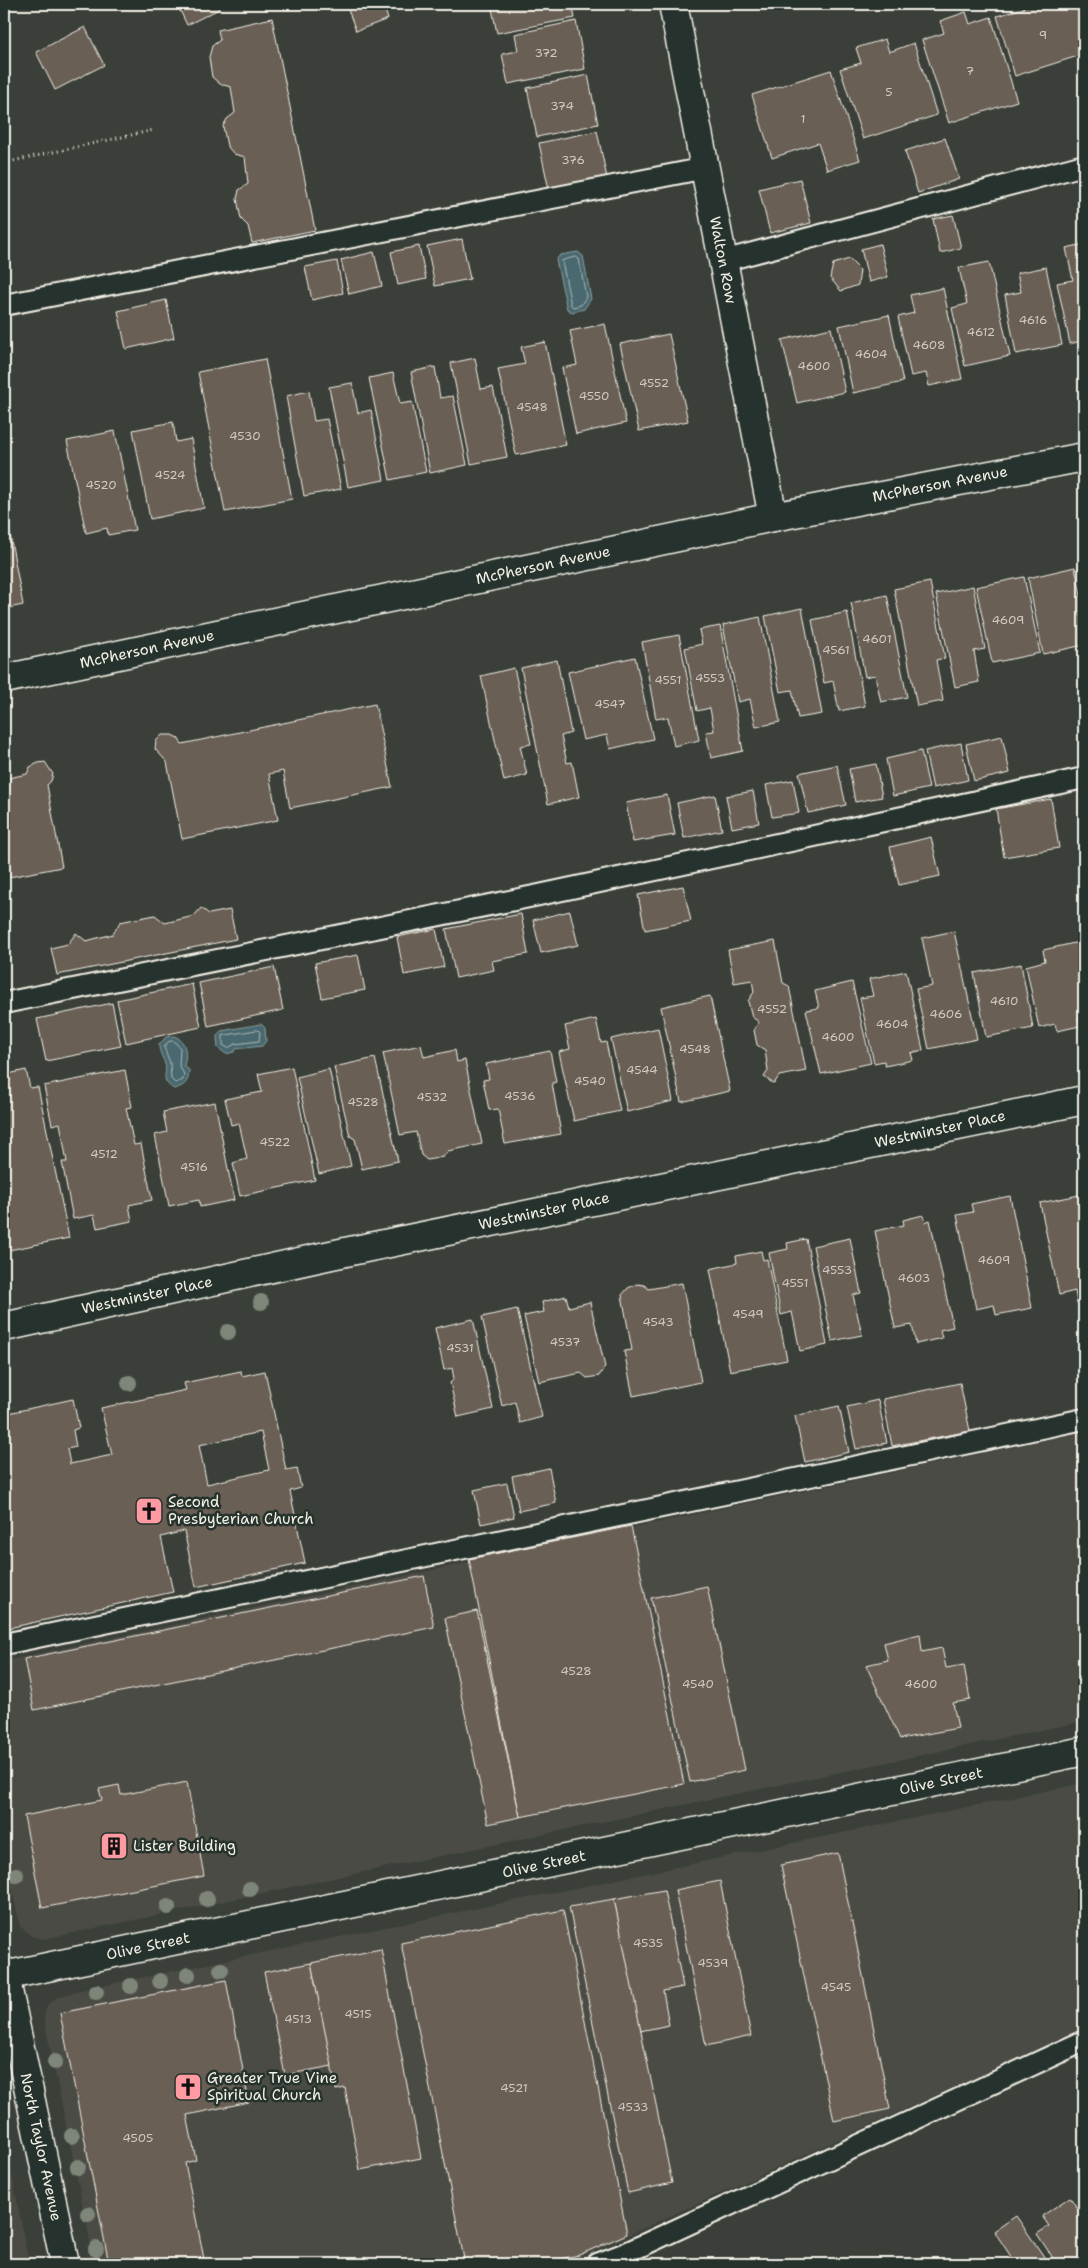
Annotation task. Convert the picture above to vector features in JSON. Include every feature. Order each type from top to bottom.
[{"type":"street","name":"Walton Row","points":[[679,5],[723,261],[773,517]]},
{"type":"street","name":"McPherson Avenue","points":[[4,679],[773,517],[1084,457]]},
{"type":"street","name":"Westminster Place","points":[[4,1327],[331,1254],[1084,1100]]},
{"type":"street","name":"Olive Street","points":[[4,1975],[1084,1751]]},
{"type":"street","name":"North Taylor Avenue","points":[[4,1975],[65,2264]]},
{"type":"lane","points":[[723,261],[1084,165]]},
{"type":"lane","points":[[4,304],[706,168]]},
{"type":"lane","points":[[4,1003],[539,895],[1084,778]]},
{"type":"lane","points":[[4,1644],[1084,1419]]},
{"type":"lane","points":[[597,2264],[626,2253],[1084,2041]]},
{"type":"path","points":[[4,163],[154,130]]},
{"type":"shaded area","points":[[1084,1432],[1084,1721],[43,1939],[31,1936],[20,1926],[4,1851],[4,1661]]},
{"type":"shaded area","points":[[1084,1783],[1084,2028],[580,2257],[545,2264],[95,2264],[44,2018],[47,2006],[56,1998],[77,1991]]},
{"type":"shaded area","points":[[4,2135],[29,2264],[4,2264]]},
{"type":"water","points":[[578,252],[583,256],[591,299],[584,309],[572,312],[567,309],[556,260],[560,255]]},
{"type":"water","points":[[261,1024],[265,1028],[266,1041],[262,1046],[236,1049],[234,1052],[226,1054],[218,1048],[217,1038],[221,1031]]},
{"type":"water","points":[[174,1036],[184,1045],[186,1057],[184,1066],[189,1070],[186,1083],[174,1089],[165,1080],[166,1068],[159,1045],[166,1037]]},
{"type":"building","points":[[177,4],[216,4],[219,9],[187,25]]},
{"type":"building","points":[[346,4],[383,4],[388,19],[356,31]]},
{"type":"building","points":[[491,4],[572,4],[575,18],[497,33]]},
{"type":"building","points":[[1023,4],[1081,4],[1084,14],[1084,54],[1015,76],[997,16],[1024,8]]},
{"type":"building","points":[[966,12],[970,24],[991,17],[1017,101],[949,123],[922,40],[944,33],[940,21]]},
{"type":"building","points":[[272,18],[315,230],[252,243],[248,226],[241,219],[237,199],[239,190],[248,184],[245,157],[234,154],[227,146],[223,126],[227,119],[235,113],[231,87],[220,84],[212,77],[209,57],[212,46],[220,40],[218,30]]},
{"type":"building","points":[[576,21],[585,69],[508,84],[502,54],[518,51],[515,34]]},
{"type":"building","points":[[85,27],[104,65],[55,90],[36,52]]},
{"type":"building","points":[[885,39],[889,52],[914,43],[937,115],[863,139],[840,69],[861,63],[856,48]]},
{"type":"building","points":[[831,70],[860,160],[827,170],[818,143],[772,158],[752,95]]},
{"type":"building","points":[[588,75],[598,124],[537,137],[527,88]]},
{"type":"building","points":[[597,131],[607,178],[549,190],[539,143]]},
{"type":"building","points":[[945,138],[959,179],[918,193],[905,151]]},
{"type":"building","points":[[800,179],[811,223],[770,233],[759,189]]},
{"type":"building","points":[[953,215],[961,248],[940,253],[933,219]]},
{"type":"building","points":[[462,239],[470,279],[435,286],[427,246]]},
{"type":"building","points":[[880,244],[888,277],[869,282],[861,249]]},
{"type":"building","points":[[1084,244],[1084,340],[1070,344],[1057,283],[1073,280],[1066,248]]},
{"type":"building","points":[[419,246],[426,279],[398,285],[391,252]]},
{"type":"building","points":[[374,252],[382,286],[349,294],[341,260]]},
{"type":"building","points":[[849,259],[860,270],[858,285],[841,291],[830,278],[833,264]]},
{"type":"building","points":[[337,261],[343,293],[312,300],[305,267]]},
{"type":"building","points":[[989,262],[1010,356],[965,366],[952,308],[967,304],[959,268]]},
{"type":"building","points":[[1046,267],[1062,345],[1016,354],[1005,295],[1021,292],[1017,273]]},
{"type":"building","points":[[943,288],[962,379],[929,386],[926,373],[911,376],[898,317],[914,313],[910,295]]},
{"type":"building","points":[[166,300],[174,338],[126,349],[118,311]]},
{"type":"building","points":[[889,315],[903,382],[853,393],[839,326]]},
{"type":"building","points":[[605,324],[626,423],[576,434],[562,368],[577,365],[570,331]]},
{"type":"building","points":[[831,328],[845,392],[797,403],[782,340]]},
{"type":"building","points":[[669,334],[688,421],[639,431],[620,344]]},
{"type":"building","points":[[545,342],[566,445],[516,455],[498,369],[525,364],[521,347]]},
{"type":"building","points":[[475,358],[481,389],[493,387],[507,457],[471,464],[451,363]]},
{"type":"building","points":[[265,359],[292,499],[225,512],[198,372]]},
{"type":"building","points":[[435,367],[440,398],[453,396],[467,465],[430,473],[411,372]]},
{"type":"building","points":[[393,373],[400,404],[412,402],[426,472],[390,480],[369,378]]},
{"type":"building","points":[[352,383],[358,413],[371,410],[384,480],[348,487],[329,387]]},
{"type":"building","points":[[309,391],[314,421],[327,419],[341,489],[304,496],[286,396]]},
{"type":"building","points":[[173,422],[176,442],[191,439],[204,508],[150,519],[133,430]]},
{"type":"building","points":[[115,431],[135,530],[108,535],[107,528],[86,533],[67,441]]},
{"type":"building","points":[[8,524],[23,605],[4,609],[4,525]]},
{"type":"building","points":[[1084,555],[1084,583],[1079,556]]},
{"type":"building","points":[[1075,567],[1084,610],[1084,645],[1043,654],[1028,578]]},
{"type":"building","points":[[1024,577],[1040,653],[992,663],[976,587]]},
{"type":"building","points":[[930,582],[945,658],[936,660],[943,701],[917,706],[894,589]]},
{"type":"building","points":[[973,586],[985,649],[974,651],[979,682],[955,687],[936,594]]},
{"type":"building","points":[[887,595],[907,697],[881,702],[875,675],[865,677],[851,603]]},
{"type":"building","points":[[802,608],[822,714],[798,718],[792,690],[780,692],[765,616]]},
{"type":"building","points":[[847,612],[865,706],[839,711],[833,681],[824,683],[812,620]]},
{"type":"building","points":[[760,617],[780,722],[756,727],[750,699],[738,702],[723,625]]},
{"type":"building","points":[[720,626],[743,751],[711,758],[706,732],[714,731],[710,708],[697,711],[685,648],[702,644],[699,630]]},
{"type":"building","points":[[679,635],[699,740],[674,746],[668,717],[656,719],[642,642]]},
{"type":"building","points":[[635,657],[653,739],[610,749],[607,735],[583,740],[568,672]]},
{"type":"building","points":[[557,660],[571,733],[561,736],[567,763],[572,762],[579,797],[548,804],[521,668]]},
{"type":"building","points":[[514,668],[531,744],[520,746],[527,775],[504,781],[481,676]]},
{"type":"building","points":[[375,704],[392,787],[290,808],[283,771],[269,774],[278,820],[182,839],[167,762],[155,749],[156,741],[162,735],[172,735],[178,738],[182,744]]},
{"type":"building","points":[[1002,736],[1010,773],[974,781],[966,744]]},
{"type":"building","points":[[961,743],[968,780],[933,788],[925,751]]},
{"type":"building","points":[[921,751],[929,788],[893,796],[886,759]]},
{"type":"building","points":[[45,762],[53,774],[51,781],[47,785],[62,867],[4,878],[4,779],[27,774],[30,767]]},
{"type":"building","points":[[876,764],[882,797],[855,802],[849,769]]},
{"type":"building","points":[[837,765],[846,805],[808,813],[799,773]]},
{"type":"building","points":[[793,780],[799,813],[772,817],[766,785]]},
{"type":"building","points":[[753,791],[759,823],[732,828],[726,796]]},
{"type":"building","points":[[667,795],[675,835],[633,842],[626,803]]},
{"type":"building","points":[[715,795],[722,830],[684,838],[677,803]]},
{"type":"building","points":[[1051,799],[1059,848],[1004,857],[996,809]]},
{"type":"building","points":[[931,837],[940,876],[899,885],[890,847]]},
{"type":"building","points":[[683,886],[691,921],[645,930],[638,895]]},
{"type":"building","points":[[201,908],[209,914],[230,910],[236,939],[57,975],[51,948],[68,944],[76,933],[86,941],[113,934],[120,922],[155,915],[165,923],[194,916]]},
{"type":"building","points":[[570,911],[578,945],[541,953],[533,920]]},
{"type":"building","points":[[521,914],[528,954],[492,961],[494,970],[456,978],[446,929]]},
{"type":"building","points":[[436,929],[444,967],[404,975],[397,937]]},
{"type":"building","points":[[954,931],[977,1039],[929,1049],[916,989],[932,986],[922,938]]},
{"type":"building","points":[[775,941],[783,983],[789,986],[806,1071],[779,1076],[774,1084],[764,1077],[768,1071],[765,1050],[757,1045],[754,1030],[759,1022],[752,1017],[748,1001],[754,992],[752,980],[734,983],[728,950]]},
{"type":"building","points":[[1079,942],[1084,967],[1084,1016],[1078,1017],[1080,1026],[1057,1031],[1055,1024],[1039,1028],[1026,966],[1045,961],[1043,950]]},
{"type":"building","points":[[358,955],[365,990],[322,998],[315,963]]},
{"type":"building","points":[[1021,964],[1033,1028],[986,1037],[974,973]]},
{"type":"building","points":[[274,967],[283,1010],[208,1026],[199,983]]},
{"type":"building","points":[[906,971],[923,1050],[911,1053],[913,1060],[885,1066],[884,1061],[874,1063],[860,998],[873,996],[869,979]]},
{"type":"building","points":[[852,982],[871,1063],[821,1074],[806,1010],[819,1008],[815,991]]},
{"type":"building","points":[[192,984],[201,1027],[126,1043],[117,1000]]},
{"type":"building","points":[[710,996],[730,1091],[681,1102],[661,1007]]},
{"type":"building","points":[[112,1003],[121,1046],[46,1061],[37,1019]]},
{"type":"building","points":[[596,1019],[601,1043],[606,1042],[620,1111],[574,1121],[559,1052],[570,1049],[565,1026]]},
{"type":"building","points":[[658,1028],[673,1101],[627,1112],[611,1039]]},
{"type":"building","points":[[421,1045],[424,1057],[455,1050],[457,1062],[465,1060],[482,1144],[448,1151],[443,1157],[427,1160],[421,1155],[416,1132],[400,1135],[383,1053]]},
{"type":"building","points":[[550,1051],[556,1082],[552,1083],[561,1134],[505,1144],[498,1109],[489,1110],[483,1080],[489,1079],[486,1064]]},
{"type":"building","points":[[375,1058],[398,1161],[362,1169],[355,1139],[350,1136],[334,1067]]},
{"type":"building","points":[[292,1067],[315,1180],[240,1196],[233,1163],[247,1159],[239,1123],[231,1125],[225,1099],[262,1092],[258,1074]]},
{"type":"building","points":[[329,1069],[351,1166],[319,1174],[297,1077]]},
{"type":"building","points":[[26,1070],[30,1088],[38,1087],[69,1238],[4,1251],[4,1075]]},
{"type":"building","points":[[125,1070],[132,1107],[126,1108],[134,1145],[141,1144],[152,1200],[129,1205],[132,1221],[97,1228],[94,1215],[73,1219],[62,1162],[67,1162],[60,1123],[52,1125],[44,1086]]},
{"type":"building","points":[[215,1102],[234,1200],[200,1207],[199,1200],[169,1206],[155,1135],[167,1132],[163,1112]]},
{"type":"building","points":[[1084,1194],[1084,1301],[1077,1303],[1075,1291],[1059,1295],[1040,1203]]},
{"type":"building","points":[[1010,1196],[1032,1308],[996,1315],[994,1305],[976,1309],[957,1215],[973,1212],[971,1204]]},
{"type":"building","points":[[923,1215],[925,1222],[930,1220],[953,1327],[940,1330],[942,1338],[916,1344],[912,1325],[895,1328],[875,1231],[904,1225],[903,1220]]},
{"type":"building","points":[[850,1238],[861,1293],[853,1295],[862,1335],[832,1341],[813,1246]]},
{"type":"building","points":[[806,1239],[827,1345],[800,1351],[792,1312],[781,1315],[769,1253],[788,1249],[787,1243]]},
{"type":"building","points":[[761,1251],[763,1260],[767,1259],[787,1360],[730,1371],[710,1269],[737,1263],[736,1256]]},
{"type":"building","points":[[682,1283],[701,1382],[633,1396],[624,1351],[632,1350],[622,1295],[628,1288],[637,1284],[644,1285],[649,1289]]},
{"type":"building","points":[[566,1296],[569,1307],[590,1302],[605,1367],[599,1376],[587,1378],[581,1373],[539,1382],[524,1316],[544,1312],[542,1302]]},
{"type":"building","points":[[517,1309],[542,1417],[520,1423],[515,1402],[502,1406],[482,1317]]},
{"type":"building","points":[[473,1319],[493,1409],[458,1417],[450,1383],[454,1379],[452,1368],[444,1370],[435,1328]]},
{"type":"building","name":"Second Presbyterian Church","points":[[241,1371],[242,1376],[265,1371],[286,1470],[297,1468],[301,1488],[290,1491],[305,1563],[196,1587],[184,1531],[161,1537],[173,1592],[4,1629],[4,1414],[73,1399],[79,1428],[73,1430],[76,1447],[67,1449],[70,1464],[112,1455],[101,1408],[186,1390],[184,1383]],"holes":[[[261,1432],[269,1470],[207,1484],[199,1445]]]},
{"type":"building","points":[[960,1383],[970,1431],[892,1446],[883,1399]]},
{"type":"building","points":[[878,1400],[887,1443],[856,1449],[847,1407]]},
{"type":"building","points":[[839,1406],[849,1452],[805,1462],[795,1416]]},
{"type":"building","points":[[549,1468],[556,1503],[519,1511],[512,1476]]},
{"type":"building","points":[[507,1483],[514,1517],[481,1524],[474,1490]]},
{"type":"building","points":[[631,1526],[684,1784],[520,1817],[469,1559]]},
{"type":"building","points":[[424,1576],[434,1627],[34,1710],[24,1659]]},
{"type":"building","points":[[707,1586],[745,1770],[690,1782],[651,1598]]},
{"type":"building","points":[[477,1611],[520,1817],[488,1824],[445,1618]]},
{"type":"building","points":[[920,1634],[922,1652],[942,1648],[946,1668],[964,1665],[970,1700],[953,1703],[958,1728],[900,1739],[866,1665],[888,1660],[884,1643]]},
{"type":"building","name":"Lister Building","points":[[187,1782],[204,1876],[42,1908],[24,1816],[102,1800],[99,1789],[119,1785],[121,1795]]},
{"type":"building","points":[[838,1853],[890,2109],[834,2121],[781,1865]]},
{"type":"building","points":[[720,1881],[751,2036],[706,2046],[675,1890]]},
{"type":"building","points":[[664,1890],[683,1987],[663,1991],[669,2025],[640,2031],[614,1899]]},
{"type":"building","points":[[614,1899],[672,2183],[628,2193],[569,1907]]},
{"type":"building","points":[[563,1910],[627,2234],[579,2255],[534,2264],[465,2264],[401,1943]]},
{"type":"building","points":[[381,1949],[421,2158],[360,2170],[345,2088],[336,2090],[311,1963]]},
{"type":"building","points":[[311,1963],[332,2066],[285,2075],[264,1972]]},
{"type":"building","points":[[226,1980],[249,2102],[187,2115],[196,2160],[185,2163],[205,2264],[109,2264],[60,2013]]},
{"type":"building","points":[[1070,2197],[1084,2219],[1084,2264],[1057,2264],[1037,2234],[1049,2226],[1042,2216]]},
{"type":"building","points":[[1016,2216],[1049,2264],[1004,2264],[1012,2258],[994,2231]]},
{"type":"place","name":"Second Presbyterian Church","points":[[149,1511]]},
{"type":"place","name":"Lister Building","points":[[114,1846]]},
{"type":"place","name":"Greater True Vine Spiritual Church","points":[[188,2087]]}]
